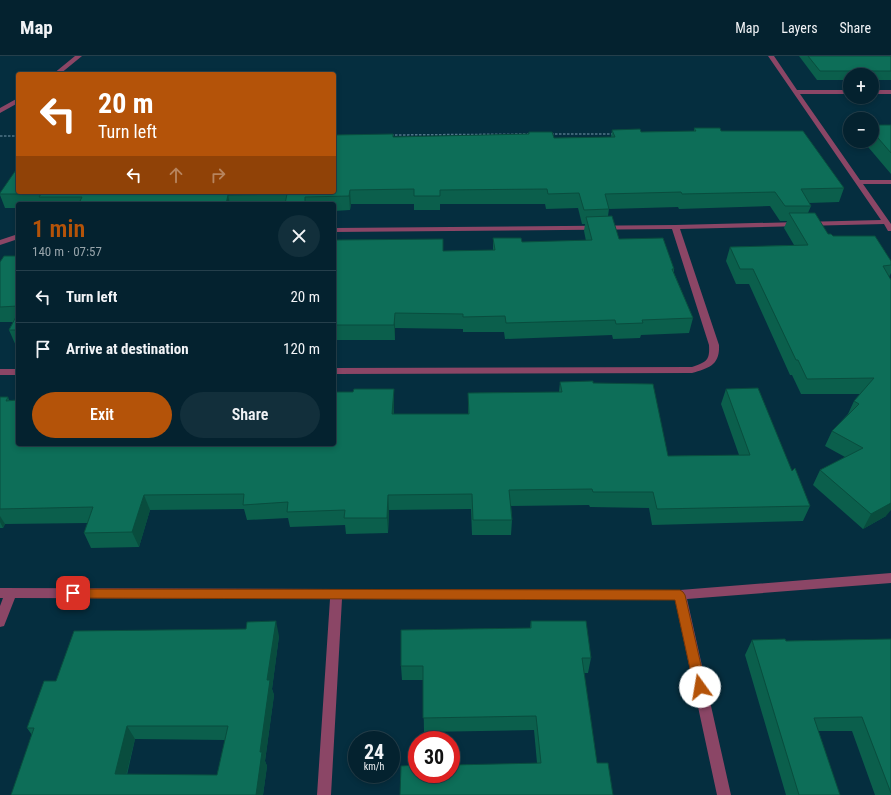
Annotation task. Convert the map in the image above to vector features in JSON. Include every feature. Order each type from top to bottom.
[{"type":"street","points":[[59,72],[79,56]]},
{"type":"street","points":[[771,56],[891,229]]},
{"type":"street","points":[[796,92],[843,92]]},
{"type":"street","points":[[879,92],[891,92]]},
{"type":"street","points":[[0,111],[16,101]]},
{"type":"street","points":[[858,182],[891,182]]},
{"type":"street","points":[[336,230],[675,228],[886,222]]},
{"type":"street","points":[[336,371],[692,370],[704,367],[711,362],[715,355],[714,345],[675,228]]},
{"type":"street","points":[[0,243],[16,237]]},
{"type":"street","points":[[0,372],[16,372]]},
{"type":"street","points":[[0,622],[6,593],[680,595],[891,578]]},
{"type":"street","points":[[324,795],[336,594]]},
{"type":"street","points":[[680,595],[724,795]]},
{"type":"path","points":[[389,135],[539,134]]},
{"type":"path","points":[[547,134],[618,134]]},
{"type":"path","points":[[0,136],[16,136]]},
{"type":"building","points":[[808,56],[891,56],[891,71],[879,71],[879,68],[843,68],[843,71],[820,71]]},
{"type":"building","points":[[879,125],[891,125],[891,153],[879,139]]},
{"type":"building","points":[[694,128],[720,128],[721,131],[803,131],[844,188],[801,189],[811,206],[785,206],[775,192],[682,194],[681,192],[605,194],[609,209],[584,210],[579,193],[548,194],[547,189],[440,190],[440,196],[414,196],[414,189],[350,190],[349,196],[305,197],[305,202],[285,202],[287,194],[336,194],[336,135],[393,134],[393,137],[529,134],[529,132],[552,132],[554,138],[615,137],[612,130],[640,129],[641,132],[696,131]]},
{"type":"building","points":[[16,170],[16,194],[0,193]]},
{"type":"building","points":[[41,194],[287,194],[228,195],[226,202],[81,202],[82,197],[39,197]]},
{"type":"building","points":[[789,213],[815,213],[828,234],[833,236],[875,236],[891,261],[891,265],[883,266],[891,280],[891,503],[871,514],[820,470],[863,448],[832,431],[859,404],[854,401],[874,378],[807,379],[798,360],[796,360],[753,269],[740,269],[730,247],[808,245]]},
{"type":"building","points":[[612,216],[619,239],[663,238],[674,269],[672,269],[693,318],[642,320],[643,323],[616,324],[615,320],[506,323],[505,316],[463,317],[463,314],[395,313],[394,325],[336,325],[336,240],[443,239],[443,251],[495,250],[493,238],[521,238],[522,242],[592,240],[586,217]]},
{"type":"building","points":[[4,256],[16,256],[16,306],[0,307],[0,262]]},
{"type":"building","points":[[16,317],[16,330],[9,330]]},
{"type":"building","points":[[593,381],[593,383],[653,384],[668,456],[750,455],[726,389],[758,388],[792,471],[795,468],[810,506],[657,509],[653,492],[593,492],[592,489],[509,490],[512,520],[473,520],[472,494],[388,495],[387,518],[344,518],[345,510],[287,512],[288,502],[243,505],[244,494],[144,495],[132,532],[84,533],[93,507],[0,509],[0,397],[8,397],[6,401],[16,400],[16,446],[336,446],[336,392],[353,392],[354,389],[394,389],[392,414],[469,414],[468,393],[562,392],[560,382]]},
{"type":"building","points":[[276,621],[267,680],[270,680],[260,752],[262,752],[256,795],[11,795],[34,728],[27,728],[44,681],[56,681],[74,631],[246,629],[247,622]],"holes":[[[127,726],[228,726],[217,775],[115,774]]]},
{"type":"building","points":[[531,621],[586,621],[591,658],[582,658],[597,763],[608,763],[613,795],[400,795],[401,766],[408,766],[408,783],[460,783],[460,765],[541,763],[536,716],[423,718],[423,666],[401,666],[401,630],[531,628]]},
{"type":"building","points":[[785,639],[786,641],[891,639],[891,793],[862,717],[814,718],[840,795],[799,795],[752,640]]},
{"type":"route","points":[[73,593],[680,595],[700,687]]}]
